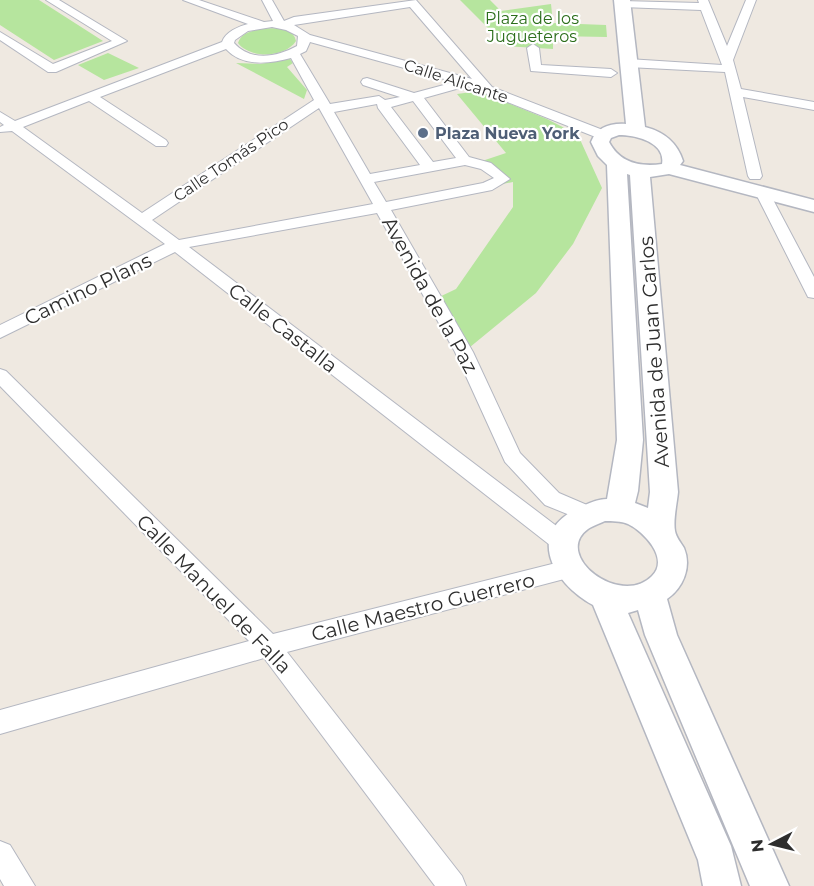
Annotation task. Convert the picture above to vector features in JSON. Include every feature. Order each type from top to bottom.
[{"type":"main road","points":[[622,2],[636,129]]},
{"type":"main road","points":[[611,67],[613,95]]},
{"type":"main road","points":[[670,160],[656,138],[636,129],[612,127],[600,142],[603,151],[628,168],[670,160],[758,184],[814,206]]},
{"type":"main road","name":"Avenida de Juan Carlos","points":[[618,510],[624,491],[630,440],[628,168]]},
{"type":"main road","name":"Avenida de Juan Carlos","points":[[628,168],[664,492],[660,532]]},
{"type":"main road","points":[[758,184],[814,192]]},
{"type":"main road","points":[[618,510],[641,518],[660,532],[669,545],[672,568],[668,579],[650,595],[621,599],[591,590],[565,556],[567,531],[575,521],[587,513],[618,510]]},
{"type":"main road","points":[[650,595],[661,635],[770,886]]},
{"type":"main road","points":[[605,596],[717,860],[722,886]]},
{"type":"street","points":[[0,35],[52,69],[121,41],[51,0]]},
{"type":"street","points":[[188,0],[263,25]]},
{"type":"street","points":[[267,0],[283,25]]},
{"type":"street","points":[[728,64],[751,0]]},
{"type":"street","points":[[306,37],[302,48],[282,57],[253,59],[233,52],[228,44],[229,38],[236,33],[263,25],[283,25],[294,20],[411,2],[488,90]]},
{"type":"street","points":[[622,2],[704,4],[728,64],[758,184],[814,293]]},
{"type":"street","name":"Calle Alicante","points":[[283,25],[301,32],[306,37],[468,82],[612,127]]},
{"type":"street","points":[[4,125],[91,97],[228,44]]},
{"type":"street","points":[[533,48],[535,68],[611,67]]},
{"type":"street","name":"Avenida de la Paz","points":[[294,53],[464,352],[512,457],[552,499],[587,513]]},
{"type":"street","points":[[628,63],[728,64]]},
{"type":"street","points":[[365,178],[465,161],[417,98],[367,82]]},
{"type":"street","points":[[430,168],[383,105],[417,98],[468,82]]},
{"type":"street","points":[[734,92],[814,106]]},
{"type":"street","points":[[91,97],[161,143]]},
{"type":"street","points":[[323,105],[379,100]]},
{"type":"street","name":"Calle Tomás Pico","points":[[142,220],[323,105]]},
{"type":"street","name":"Calle Castalla","points":[[4,125],[176,245],[565,556]]},
{"type":"street","name":"Camino Plans","points":[[0,332],[176,245],[432,198],[486,187],[503,179],[489,165],[465,161]]},
{"type":"street","name":"Calle Manuel de Falla","points":[[0,375],[269,646],[452,886]]},
{"type":"street","name":"Calle Maestro Guerrero","points":[[0,722],[269,646],[565,556]]},
{"type":"street","points":[[0,855],[21,886]]},
{"type":"green space","points":[[0,0],[39,0],[103,41],[54,60],[0,25]]},
{"type":"green space","name":"Plaza de los Jugueteros","points":[[460,0],[490,0],[501,11],[551,4],[553,23],[606,25],[607,37],[553,36],[553,49],[506,46]]},
{"type":"green space","points":[[260,29],[287,30],[296,41],[284,51],[267,54],[251,52],[238,43],[244,35]]},
{"type":"green space","points":[[108,53],[139,68],[104,80],[78,65]]},
{"type":"green space","points":[[290,59],[293,63],[287,67],[307,90],[304,99],[236,63],[260,64]]},
{"type":"green space","points":[[479,91],[547,119],[578,135],[602,188],[573,244],[536,293],[464,352],[435,299],[456,289],[513,207],[513,182],[487,187],[502,179],[479,162],[506,153],[457,94]]},
{"type":"place","name":"Plaza Nueva York","points":[[423,133]]}]
